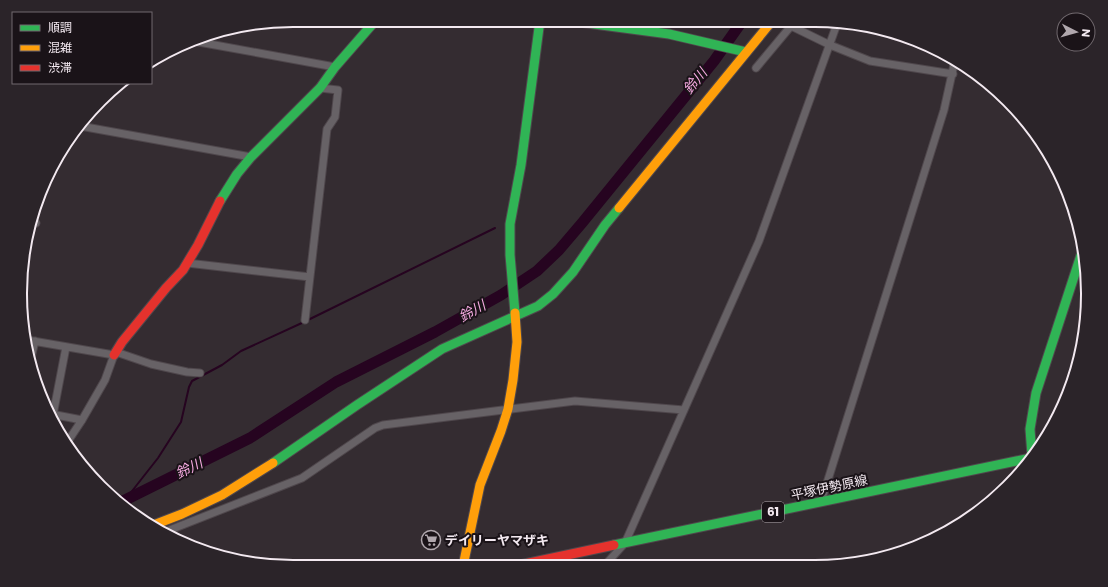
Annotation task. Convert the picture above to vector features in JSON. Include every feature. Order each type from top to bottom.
[{"type":"street","points":[[70,438],[105,380],[115,354],[122,342],[187,264],[228,186],[236,174],[320,88],[335,67],[370,27]]},
{"type":"street","points":[[464,560],[480,486],[508,409],[513,380],[517,342],[510,258],[510,224],[521,165],[539,27]]},
{"type":"street","points":[[642,27],[744,51]]},
{"type":"street","points":[[158,523],[222,495],[275,462],[442,349],[515,312],[538,306],[553,294],[590,248],[605,225],[744,51],[766,27]]},
{"type":"street","points":[[756,68],[791,27]]},
{"type":"street","points":[[794,27],[830,45],[870,61],[953,74]]},
{"type":"street","points":[[610,560],[625,543],[759,240],[836,28]]},
{"type":"street","points":[[203,43],[335,67]]},
{"type":"street","points":[[821,502],[944,110],[954,67]]},
{"type":"street","points":[[305,320],[327,130],[334,117],[338,90],[320,88]]},
{"type":"street","points":[[85,127],[252,157]]},
{"type":"street","points":[[1031,450],[1030,418],[1033,402],[1079,262]]},
{"type":"street","points":[[187,264],[310,277]]},
{"type":"street","points":[[31,341],[115,354],[151,364],[187,372],[200,373]]},
{"type":"street","points":[[53,409],[66,347]]},
{"type":"street","points":[[170,530],[302,478],[375,428],[383,425],[575,401],[684,410]]},
{"type":"street","points":[[57,416],[82,420]]},
{"type":"street","name":"平塚伊勢原線","points":[[544,560],[1024,459]]},
{"type":"waterway","name":"鈴川","points":[[125,500],[250,438],[336,382],[435,332],[501,295],[537,271],[559,250],[582,223],[714,61],[738,27]]},
{"type":"waterway","points":[[308,320],[495,228]]},
{"type":"waterway","points":[[125,500],[158,458],[181,422],[189,387],[192,381],[222,365],[241,351],[304,322]]},
{"type":"traffic: fast","points":[[220,201],[237,174],[251,157],[320,88],[335,67],[370,27]]},
{"type":"traffic: fast","points":[[515,313],[510,255],[510,224],[521,165],[539,27]]},
{"type":"traffic: fast","points":[[616,27],[669,34],[746,52]]},
{"type":"traffic: fast","points":[[273,463],[442,349],[538,306],[553,294],[573,272],[605,225],[619,208]]},
{"type":"traffic: fast","points":[[1031,448],[1030,429],[1036,393],[1079,261]]},
{"type":"traffic: fast","points":[[614,545],[1023,460]]},
{"type":"traffic: slow","points":[[619,208],[767,27]]},
{"type":"traffic: slow","points":[[464,560],[480,485],[508,409],[517,342],[515,313]]},
{"type":"traffic: slow","points":[[158,523],[222,495],[273,463]]},
{"type":"traffic: jam","points":[[114,355],[122,342],[166,288],[183,270],[198,245],[220,201]]},
{"type":"traffic: jam","points":[[543,560],[614,545]]},
{"type":"place","name":"デイリーヤマザキ","points":[[431,540]]}]
